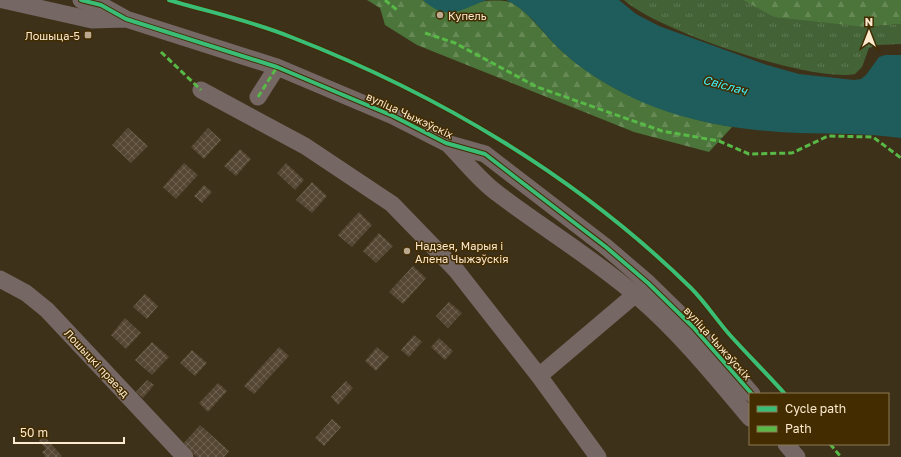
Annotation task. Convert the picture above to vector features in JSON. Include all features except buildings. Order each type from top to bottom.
[{"type":"street","name":"вуліца Чыжэўскіх","points":[[3,0],[92,20],[126,19]]},
{"type":"street","name":"вуліца Чыжэўскіх","points":[[82,0],[101,5],[126,19],[277,66],[393,116],[446,143],[485,154],[606,247],[648,283],[693,326],[751,393]]},
{"type":"street","points":[[258,97],[277,66]]},
{"type":"street","points":[[201,90],[305,146],[392,204],[456,270],[539,376],[598,457]]},
{"type":"street","name":"вуліца Чыжэўскіх","points":[[446,143],[496,192],[582,253],[636,295],[681,336],[749,417]]},
{"type":"street","name":"Лошыцкі праезд","points":[[0,279],[26,292],[47,310],[185,457]]},
{"type":"street","points":[[539,376],[636,295],[648,283]]},
{"type":"street","points":[[787,445],[797,457]]},
{"type":"green space","points":[[367,0],[423,0],[427,3],[505,1],[513,3],[527,14],[565,54],[603,81],[643,102],[665,110],[686,117],[732,127],[709,152],[634,132],[417,45],[385,25],[380,8]]},
{"type":"green space","points":[[624,0],[743,0],[865,27],[901,24],[901,44],[878,45],[869,48],[862,67],[855,74],[834,75],[805,70],[735,52],[668,25],[641,12]]},
{"type":"green space","points":[[743,0],[901,0],[901,24],[865,27],[774,17]]},
{"type":"water","points":[[423,0],[487,0],[462,10],[447,12],[440,11],[432,7]]},
{"type":"water","name":"Свіслач","points":[[506,0],[619,0],[636,14],[659,26],[767,65],[799,74],[854,80],[861,79],[866,75],[879,57],[885,55],[901,55],[901,138],[862,134],[774,132],[726,126],[680,116],[657,108],[614,88],[582,68],[557,47],[523,10]]},
{"type":"marked path","points":[[385,0],[397,10]]},
{"type":"marked path","points":[[425,33],[455,43],[537,87],[662,131],[719,141],[749,154],[792,153],[828,136],[873,137],[901,158]]},
{"type":"marked path","points":[[161,52],[201,90]]},
{"type":"marked path","points":[[258,97],[277,67]]},
{"type":"marked path","points":[[831,445],[841,457]]},
{"type":"cycle path","points":[[81,0],[101,5],[126,19],[277,67],[393,116],[446,143],[485,154],[606,247],[648,283],[693,327],[751,393]]},
{"type":"cycle path","points":[[169,0],[276,31],[346,60],[400,85],[452,112],[504,142],[554,175],[602,210],[647,248],[696,293],[729,334],[784,393]]},
{"type":"place","name":"Купель","points":[[440,15]]},
{"type":"place","name":"Лошыца-5","points":[[88,35]]},
{"type":"place","name":"Надзея, Марыя і Алена Чыжэўскія","points":[[407,251]]}]
